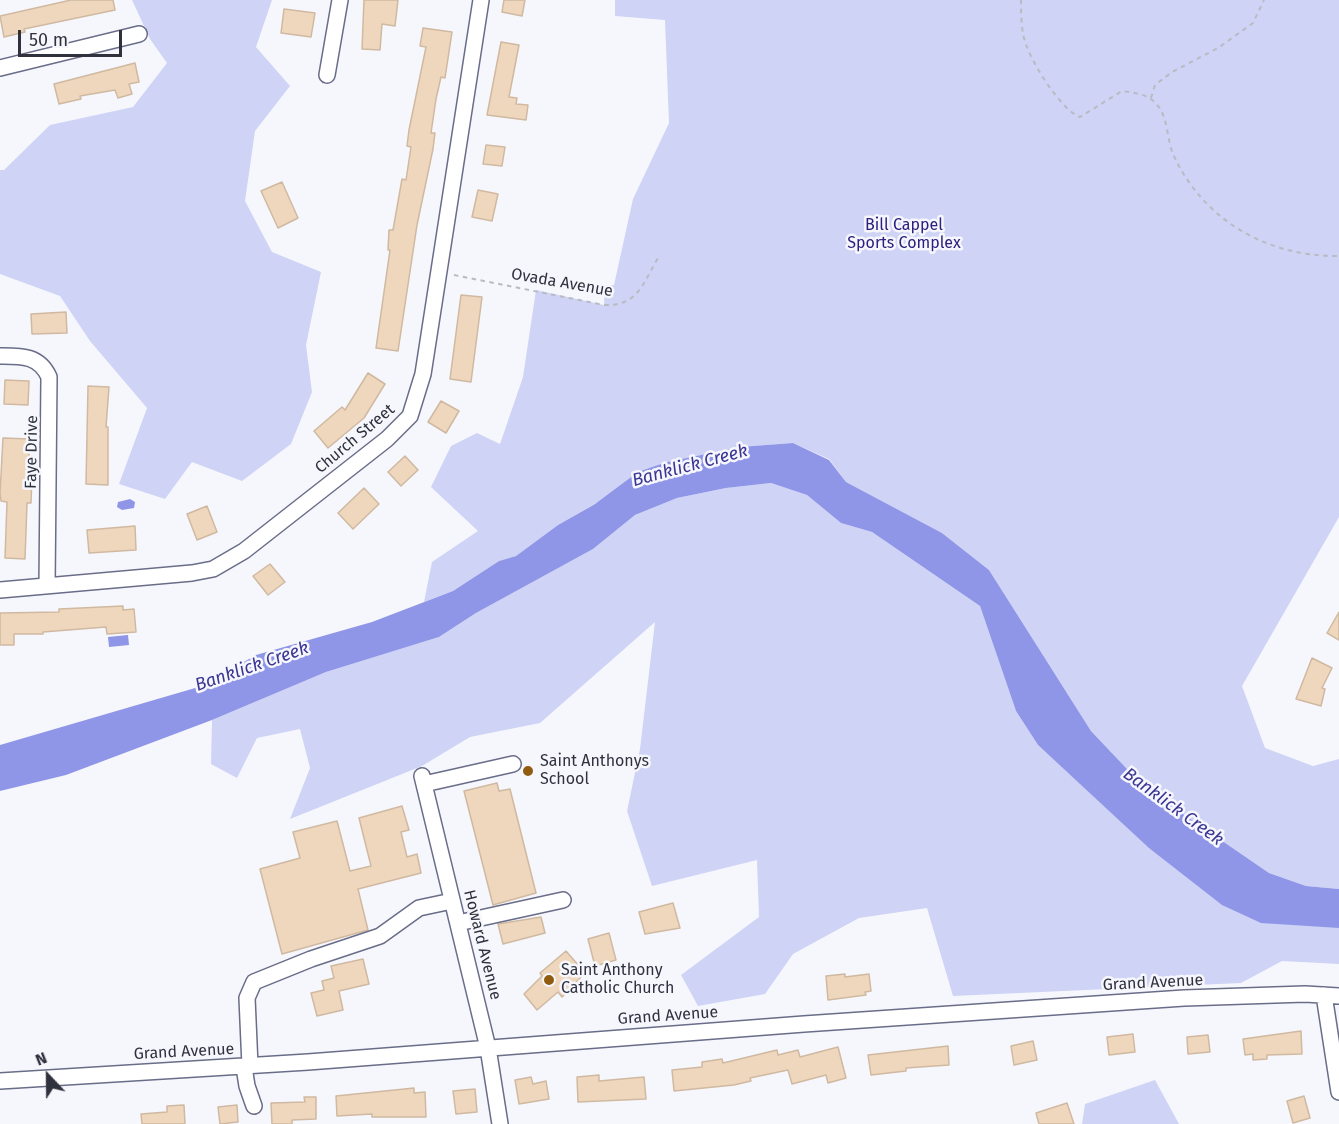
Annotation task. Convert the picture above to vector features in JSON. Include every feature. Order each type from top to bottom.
[{"type":"street","points":[[327,75],[340,0]]},
{"type":"street","name":"Church Street","points":[[0,590],[192,573],[227,562],[387,439],[410,416],[416,404],[423,374],[481,0]]},
{"type":"street","points":[[0,68],[139,34]]},
{"type":"street","name":"Faye Drive","points":[[0,356],[29,357],[44,366],[49,377],[47,586]]},
{"type":"street","name":"Howard Avenue","points":[[500,1124],[488,1048],[423,780],[513,764]]},
{"type":"street","points":[[458,922],[563,900]]},
{"type":"street","points":[[254,1106],[247,1086],[247,998],[254,982],[380,936],[419,908],[452,901]]},
{"type":"street","points":[[1332,995],[1339,1092]]},
{"type":"street","name":"Grand Avenue","points":[[0,1081],[247,1066],[1160,1000],[1332,995]]},
{"type":"path","points":[[1021,0],[1026,46],[1043,77],[1071,114],[1080,117],[1122,91],[1151,98],[1160,108],[1173,153],[1197,195],[1228,224],[1264,243],[1290,252],[1339,256]]},
{"type":"path","points":[[1151,98],[1155,85],[1172,72],[1218,48],[1253,23],[1264,0]]},
{"type":"path","name":"Ovada Avenue","points":[[439,273],[604,305],[618,305],[630,302],[657,258]]},
{"type":"green space","points":[[132,0],[272,0],[256,47],[290,86],[255,131],[245,201],[272,252],[321,272],[306,345],[312,392],[291,444],[242,481],[192,462],[165,499],[119,484],[147,408],[90,341],[60,296],[0,274],[0,170],[4,170],[50,125],[133,107],[167,63],[150,39]]},
{"type":"green space","name":"Bill Cappel Sports Complex","points":[[615,0],[1339,0],[1339,517],[1242,686],[1265,748],[1313,766],[1339,759],[1339,889],[1306,886],[1269,873],[1145,788],[1091,731],[989,570],[942,533],[846,482],[829,459],[793,443],[740,447],[667,462],[558,525],[516,556],[499,561],[453,591],[424,602],[432,562],[478,531],[431,487],[451,446],[477,433],[500,444],[523,377],[536,290],[604,305],[605,285],[614,285],[633,199],[669,123],[665,20],[615,16]]},
{"type":"green space","points":[[771,483],[807,495],[841,523],[872,532],[980,606],[1016,711],[1038,745],[1081,784],[1329,926],[1339,928],[1339,964],[1282,961],[1241,983],[953,996],[927,908],[859,918],[793,954],[765,994],[698,1006],[681,975],[759,917],[757,860],[652,886],[627,811],[640,749],[655,622],[540,723],[470,737],[422,766],[290,819],[310,768],[300,729],[257,738],[237,778],[211,764],[212,720],[326,672],[439,637],[476,613],[593,549],[635,515],[677,498],[726,488]]},
{"type":"green space","points":[[1155,1080],[1179,1124],[1082,1124],[1085,1104]]},
{"type":"water","name":"Banklick Creek","points":[[793,443],[829,460],[846,482],[942,533],[989,570],[1091,731],[1145,788],[1269,873],[1306,886],[1339,889],[1339,928],[1261,923],[1222,905],[1149,848],[1038,745],[1016,711],[980,606],[872,532],[841,523],[807,495],[771,483],[726,488],[677,498],[635,515],[593,549],[476,613],[439,637],[326,672],[212,720],[66,775],[0,791],[0,745],[202,686],[256,655],[372,622],[453,591],[499,561],[516,556],[558,525],[595,504],[638,472],[667,462],[740,447]]},
{"type":"water","points":[[130,499],[135,502],[134,508],[122,510],[117,507],[118,502]]},
{"type":"water","points":[[128,635],[129,645],[109,647],[108,637]]},
{"type":"building","points":[[71,0],[113,0],[115,10],[24,29],[25,32],[4,37],[0,16]]},
{"type":"building","points":[[364,0],[398,0],[395,26],[382,24],[380,50],[362,49]]},
{"type":"building","points":[[504,0],[525,0],[522,16],[502,12]]},
{"type":"building","points":[[284,9],[315,13],[311,37],[281,33]]},
{"type":"building","points":[[423,28],[452,32],[445,78],[441,77],[436,99],[431,133],[435,133],[433,149],[417,225],[398,351],[376,348],[390,250],[388,250],[389,230],[393,230],[402,179],[406,180],[411,147],[407,146],[409,130],[426,47],[420,46]]},
{"type":"building","points":[[501,42],[519,45],[509,97],[517,98],[516,104],[528,105],[526,120],[487,115]]},
{"type":"building","points":[[135,63],[139,82],[129,84],[132,94],[118,98],[115,90],[80,96],[81,99],[59,104],[54,84]]},
{"type":"building","points":[[486,145],[505,147],[502,166],[483,164]]},
{"type":"building","points":[[282,182],[298,218],[278,228],[261,191]]},
{"type":"building","points":[[478,190],[498,194],[492,221],[472,217]]},
{"type":"building","points":[[461,295],[482,297],[471,382],[450,379]]},
{"type":"building","points":[[66,312],[67,333],[32,334],[31,314]]},
{"type":"building","points":[[368,373],[385,384],[364,418],[328,448],[314,431],[342,407],[345,410]]},
{"type":"building","points":[[5,380],[29,381],[28,405],[4,404]]},
{"type":"building","points":[[88,386],[109,387],[106,427],[108,427],[108,485],[86,484]]},
{"type":"building","points":[[441,401],[459,411],[446,433],[428,422]]},
{"type":"building","points":[[3,438],[30,439],[28,475],[32,476],[31,503],[27,503],[25,559],[5,558],[7,502],[1,501],[0,493]]},
{"type":"building","points":[[405,456],[418,470],[401,486],[388,472]]},
{"type":"building","points":[[364,488],[379,504],[353,529],[338,513]]},
{"type":"building","points":[[207,506],[217,532],[197,540],[187,514]]},
{"type":"building","points":[[135,526],[136,550],[89,553],[87,530]]},
{"type":"building","points":[[270,564],[285,582],[268,595],[253,576]]},
{"type":"building","points":[[123,606],[123,610],[134,609],[136,632],[107,634],[106,627],[43,632],[43,634],[14,634],[14,645],[0,645],[0,613],[59,612],[59,609]]},
{"type":"building","points":[[1339,612],[1339,640],[1327,633]]},
{"type":"building","points":[[1312,658],[1332,668],[1322,688],[1325,689],[1321,706],[1296,699]]},
{"type":"building","points":[[497,783],[499,791],[510,789],[536,893],[493,905],[464,791]]},
{"type":"building","points":[[402,806],[409,830],[401,832],[407,857],[417,854],[421,873],[358,889],[368,930],[282,954],[260,869],[300,858],[293,832],[337,821],[350,871],[371,866],[359,818]]},
{"type":"building","points":[[673,903],[680,928],[645,934],[639,912]]},
{"type":"building","points":[[541,917],[545,933],[503,944],[498,924]]},
{"type":"building","points":[[609,933],[616,960],[595,966],[588,939]]},
{"type":"building","points":[[566,951],[585,973],[562,997],[558,992],[537,1010],[524,994],[542,976],[540,973]]},
{"type":"building","points":[[363,959],[369,984],[339,991],[343,1010],[317,1016],[311,993],[324,990],[322,981],[334,978],[331,966]]},
{"type":"building","points":[[845,974],[845,977],[869,974],[871,991],[865,992],[866,995],[828,1000],[826,976]]},
{"type":"building","points":[[1301,1031],[1302,1054],[1267,1055],[1267,1059],[1253,1060],[1253,1054],[1245,1055],[1243,1039]]},
{"type":"building","points":[[1133,1034],[1135,1052],[1109,1055],[1107,1037]]},
{"type":"building","points":[[1208,1035],[1210,1052],[1188,1054],[1187,1037]]},
{"type":"building","points":[[1033,1041],[1037,1060],[1014,1065],[1011,1046]]},
{"type":"building","points":[[948,1046],[949,1065],[906,1068],[906,1071],[871,1075],[868,1055]]},
{"type":"building","points":[[838,1047],[846,1078],[828,1083],[826,1075],[792,1084],[788,1070],[750,1078],[751,1081],[734,1085],[674,1091],[672,1070],[702,1067],[702,1062],[722,1059],[723,1063],[777,1050],[778,1055],[798,1050],[800,1057]]},
{"type":"building","points":[[599,1075],[599,1081],[644,1077],[646,1099],[578,1102],[577,1077]]},
{"type":"building","points":[[531,1077],[533,1084],[546,1081],[549,1099],[519,1104],[515,1080]]},
{"type":"building","points":[[414,1088],[414,1093],[425,1092],[426,1117],[372,1117],[372,1114],[337,1116],[336,1096]]},
{"type":"building","points":[[475,1089],[477,1112],[456,1114],[453,1091]]},
{"type":"building","points":[[1304,1096],[1310,1118],[1293,1123],[1287,1101]]},
{"type":"building","points":[[304,1097],[316,1097],[316,1119],[292,1120],[292,1124],[272,1124],[271,1103],[305,1102]]},
{"type":"building","points":[[1067,1103],[1074,1124],[1039,1124],[1036,1113]]},
{"type":"building","points":[[184,1105],[185,1124],[142,1124],[141,1114],[167,1112],[167,1106]]},
{"type":"building","points":[[237,1105],[238,1122],[220,1124],[218,1107]]},
{"type":"place","name":"Saint Anthonys School","points":[[528,771]]},
{"type":"place","name":"Saint Anthony Catholic Church","points":[[549,980]]}]
